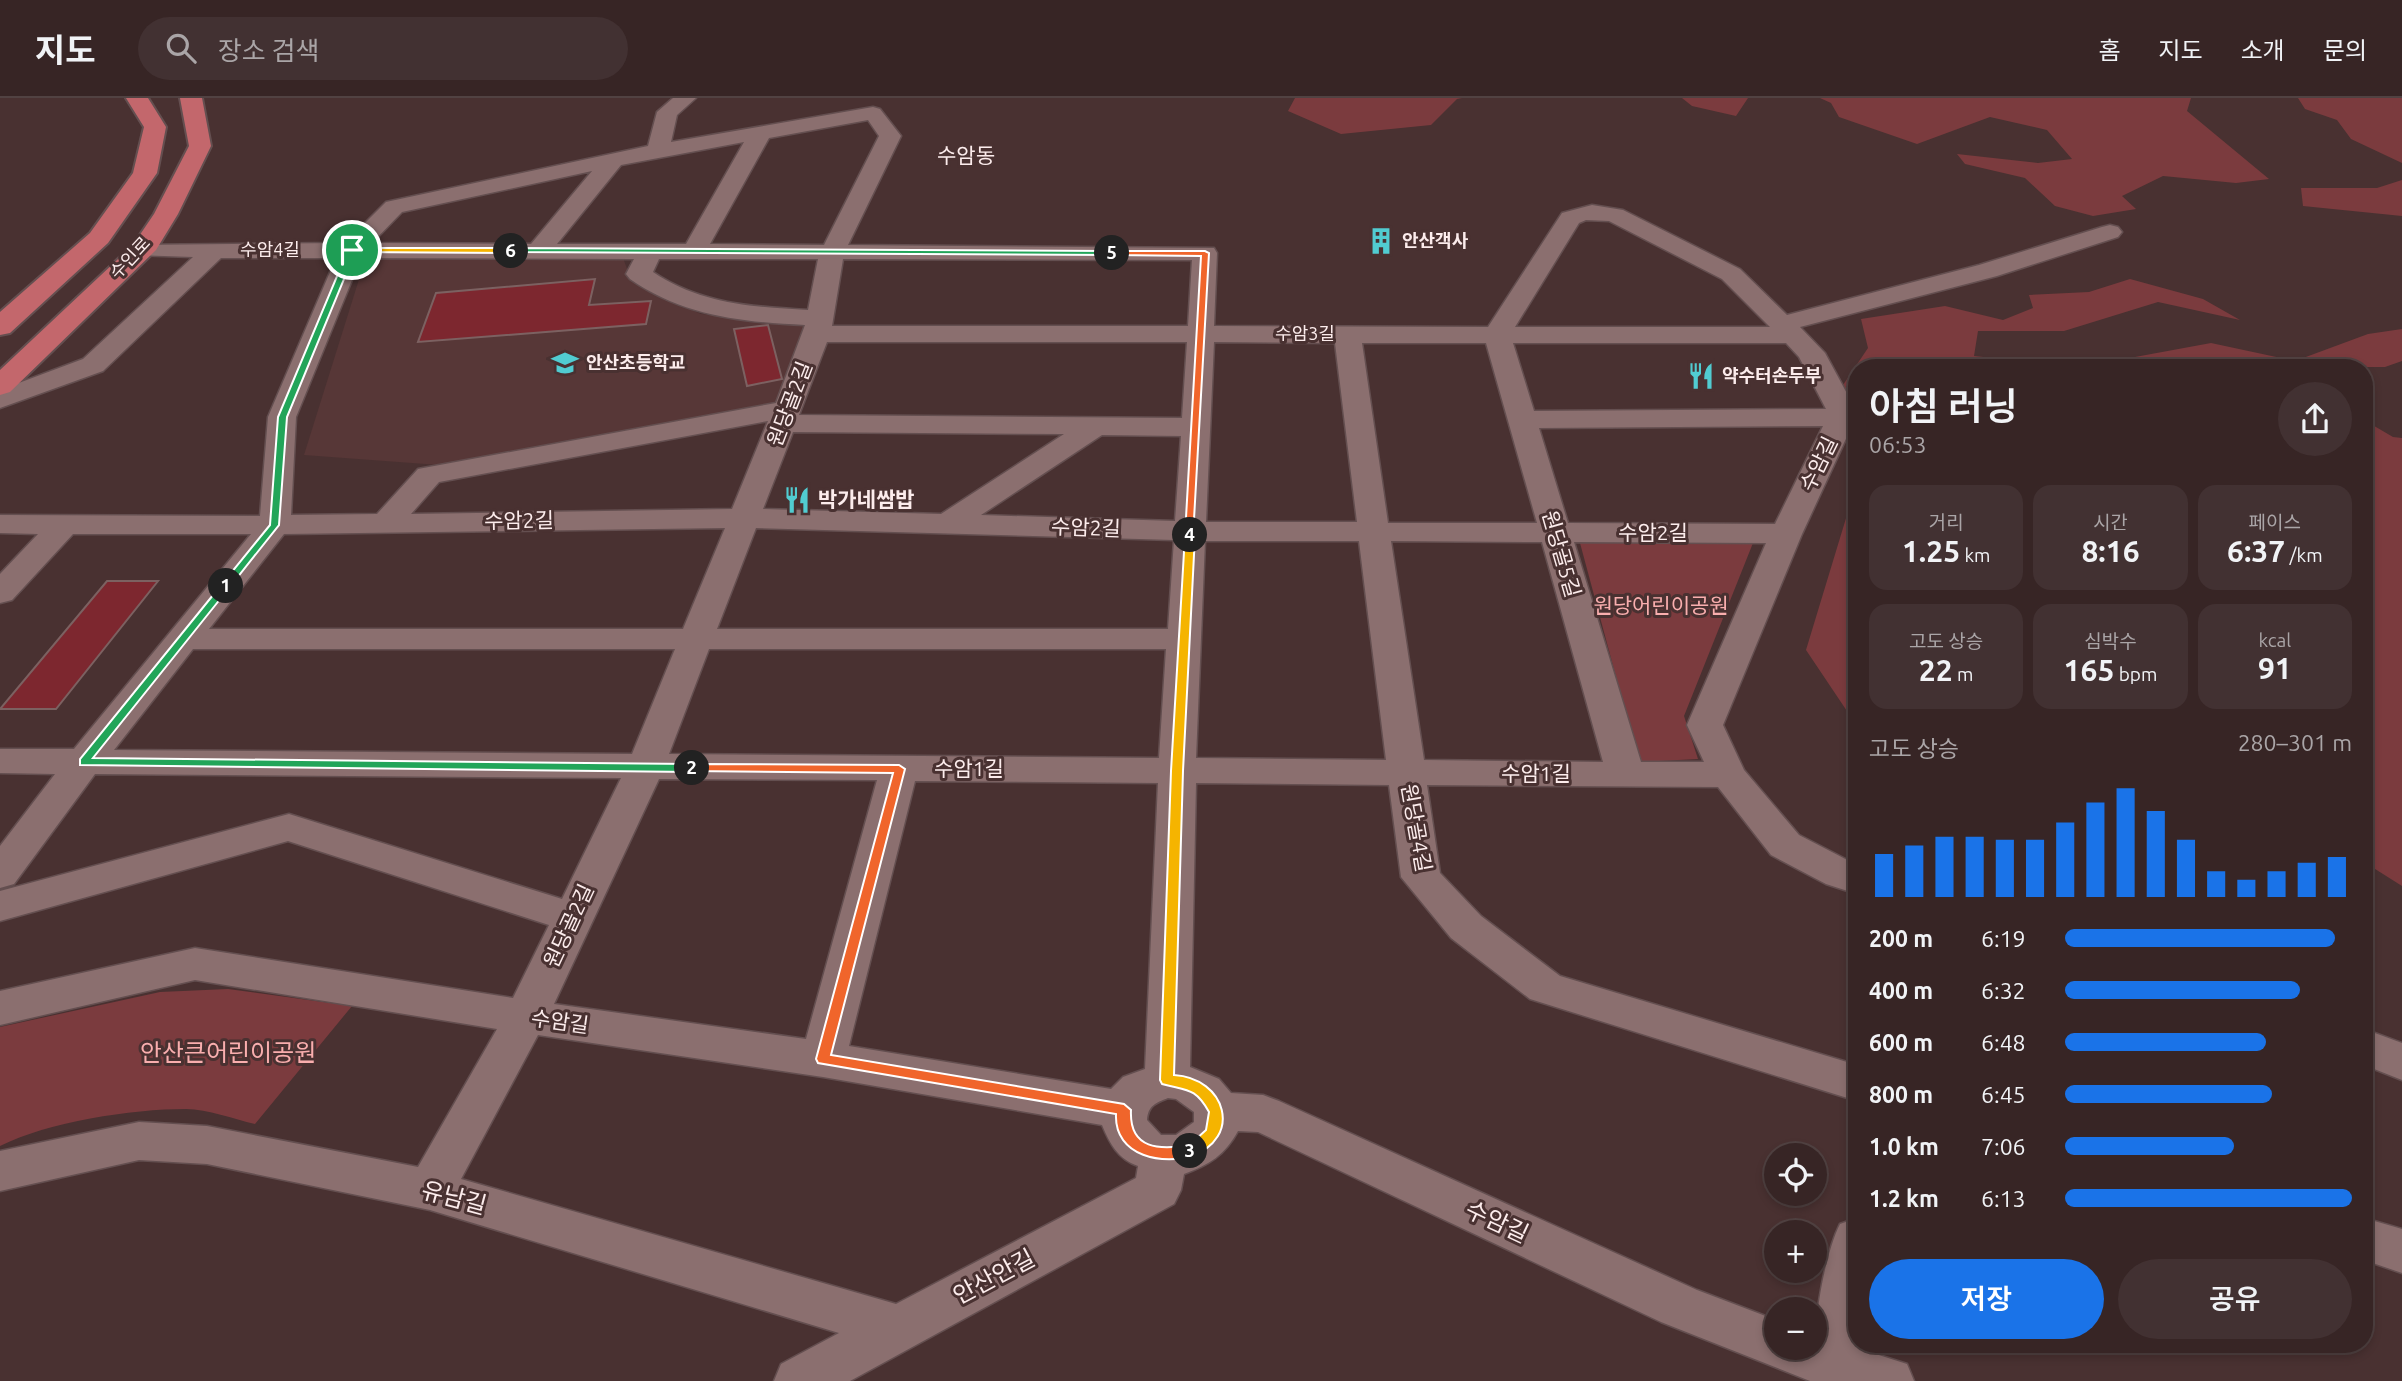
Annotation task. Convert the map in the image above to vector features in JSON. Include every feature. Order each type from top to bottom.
[{"type":"main road","name":"수인로","points":[[0,327],[99,238],[145,173],[155,127],[137,98]]},
{"type":"main road","name":"수인로","points":[[0,386],[143,250],[166,214],[200,146],[191,98]]},
{"type":"street","points":[[658,151],[667,112],[685,98]]},
{"type":"street","name":"원당골2길","points":[[352,250],[394,207],[614,159],[873,113],[890,136],[832,251],[818,326],[746,518],[695,638],[645,768],[526,1017],[430,1190]]},
{"type":"street","points":[[694,251],[761,132]]},
{"type":"street","points":[[538,251],[614,159]]},
{"type":"street","name":"수암길","points":[[1497,334],[1570,218],[1597,211],[1615,215],[1731,274],[1811,353],[1843,413],[1842,417],[1786,534],[1705,725],[1728,775],[1785,845],[1848,877]]},
{"type":"street","name":"수암3길","points":[[818,326],[1347,334],[1788,329],[2056,251],[2110,232]]},
{"type":"street","name":"수암4길","points":[[143,250],[1205,253],[1201,333]]},
{"type":"street","points":[[0,400],[93,365],[215,250]]},
{"type":"street","points":[[0,874],[84,762],[275,525],[282,417],[352,250]]},
{"type":"street","points":[[649,251],[639,274],[655,287],[704,308],[818,326]]},
{"type":"street","points":[[1167,1080],[1177,771],[1201,333]]},
{"type":"street","name":"원당골4길","points":[[1347,334],[1421,877],[1466,927],[1545,988],[1848,1080]]},
{"type":"street","name":"원당골5길","points":[[1497,334],[1626,775]]},
{"type":"street","points":[[386,523],[429,475],[785,416],[1196,427]]},
{"type":"street","points":[[1522,420],[1842,417]]},
{"type":"street","points":[[948,523],[1096,426]]},
{"type":"street","name":"수암2길","points":[[0,524],[275,525],[746,518],[1190,531],[1786,534]]},
{"type":"street","points":[[0,593],[65,524]]},
{"type":"street","points":[[183,639],[1184,639]]},
{"type":"street","name":"수암1길","points":[[0,761],[1728,775]]},
{"type":"street","points":[[823,1059],[899,769]]},
{"type":"street","points":[[0,906],[289,827],[573,918]]},
{"type":"street","name":"수암길","points":[[0,1008],[195,964],[526,1017],[823,1059],[1124,1110]]},
{"type":"street","points":[[2373,1050],[2402,1062]]},
{"type":"street","points":[[1167,1080],[1181,1081],[1205,1091],[1217,1111],[1216,1123],[1204,1143],[1178,1155],[1149,1152],[1136,1144],[1123,1122],[1129,1098],[1139,1089],[1167,1080]]},
{"type":"street","name":"수암길","points":[[1217,1111],[1263,1114],[1679,1306],[1764,1338]]},
{"type":"street","name":"유남길","points":[[0,1171],[139,1141],[207,1145],[430,1190],[898,1328]]},
{"type":"street","name":"안산안길","points":[[800,1381],[1157,1190],[1164,1155]]},
{"type":"street","points":[[2373,1242],[2402,1251]]},
{"type":"street","points":[[1834,1366],[1848,1289]]},
{"type":"street","points":[[1818,1360],[1888,1381]]},
{"type":"shaded area","name":"안산초등학교","points":[[622,255],[630,277],[675,303],[701,314],[811,323],[783,403],[439,465],[304,455],[366,257]]},
{"type":"green space","points":[[1295,98],[1462,98],[1457,99],[1431,125],[1341,134],[1288,111]]},
{"type":"green space","points":[[1682,98],[1748,98],[1736,116],[1692,106]]},
{"type":"green space","points":[[1820,98],[2191,98],[2187,111],[2269,179],[2236,183],[2163,176],[2122,196],[2136,209],[2093,216],[2055,206],[2025,178],[1965,164],[1957,154],[2038,163],[2072,159],[2047,130],[1990,117],[1917,144],[1839,117],[1831,103]]},
{"type":"green space","points":[[2298,98],[2402,98],[2402,163],[2351,139],[2337,120],[2305,109]]},
{"type":"green space","points":[[2402,180],[2402,216],[2303,206],[2301,188],[2377,188]]},
{"type":"green space","points":[[2130,279],[2203,299],[2240,320],[2158,302],[2064,331],[1978,331],[1974,356],[2003,359],[1861,359],[1868,348],[1861,319],[1945,306],[2003,320],[2033,308],[2029,295],[2089,292]]},
{"type":"green space","points":[[2402,329],[2402,361],[2385,367],[2373,367],[2373,359],[2300,359],[2368,334]]},
{"type":"green space","points":[[2211,343],[2286,359],[2135,359],[2135,357]]},
{"type":"green space","points":[[1848,378],[1848,400],[1843,385]]},
{"type":"green space","points":[[2373,425],[2393,437],[2402,438],[2402,886],[2373,868]]},
{"type":"green space","points":[[1848,512],[1848,713],[1806,650]]},
{"type":"green space","name":"원당어린이공원","points":[[1580,543],[1753,543],[1684,716],[1698,759],[1639,762]]},
{"type":"green space","name":"안산큰어린이공원","points":[[228,989],[352,1006],[255,1124],[194,1109],[140,1111],[65,1124],[0,1146],[0,1027],[160,992]]},
{"type":"building","points":[[595,279],[589,305],[651,301],[646,324],[418,342],[436,293]]},
{"type":"building","points":[[768,325],[782,379],[747,386],[734,329]]},
{"type":"building","points":[[107,581],[158,581],[56,709],[0,709]]},
{"type":"place","name":"안산객사","points":[[1381,241]]},
{"type":"place","name":"안산초등학교","points":[[565,363]]},
{"type":"place","name":"약수터손두부","points":[[1701,376]]},
{"type":"place","name":"박가네쌈밥","points":[[797,500]]},
{"type":"district","name":"수암동","points":[[966,156]]},
{"type":"route","points":[[352,250],[1205,253],[1177,771],[1167,1080],[1194,1085],[1205,1091],[1212,1101],[1217,1111],[1216,1123],[1212,1134],[1204,1143],[1178,1155],[1149,1152],[1136,1144],[1128,1134],[1123,1122],[1124,1110],[823,1059],[899,769],[84,762],[275,525],[282,417],[352,250]]}]
